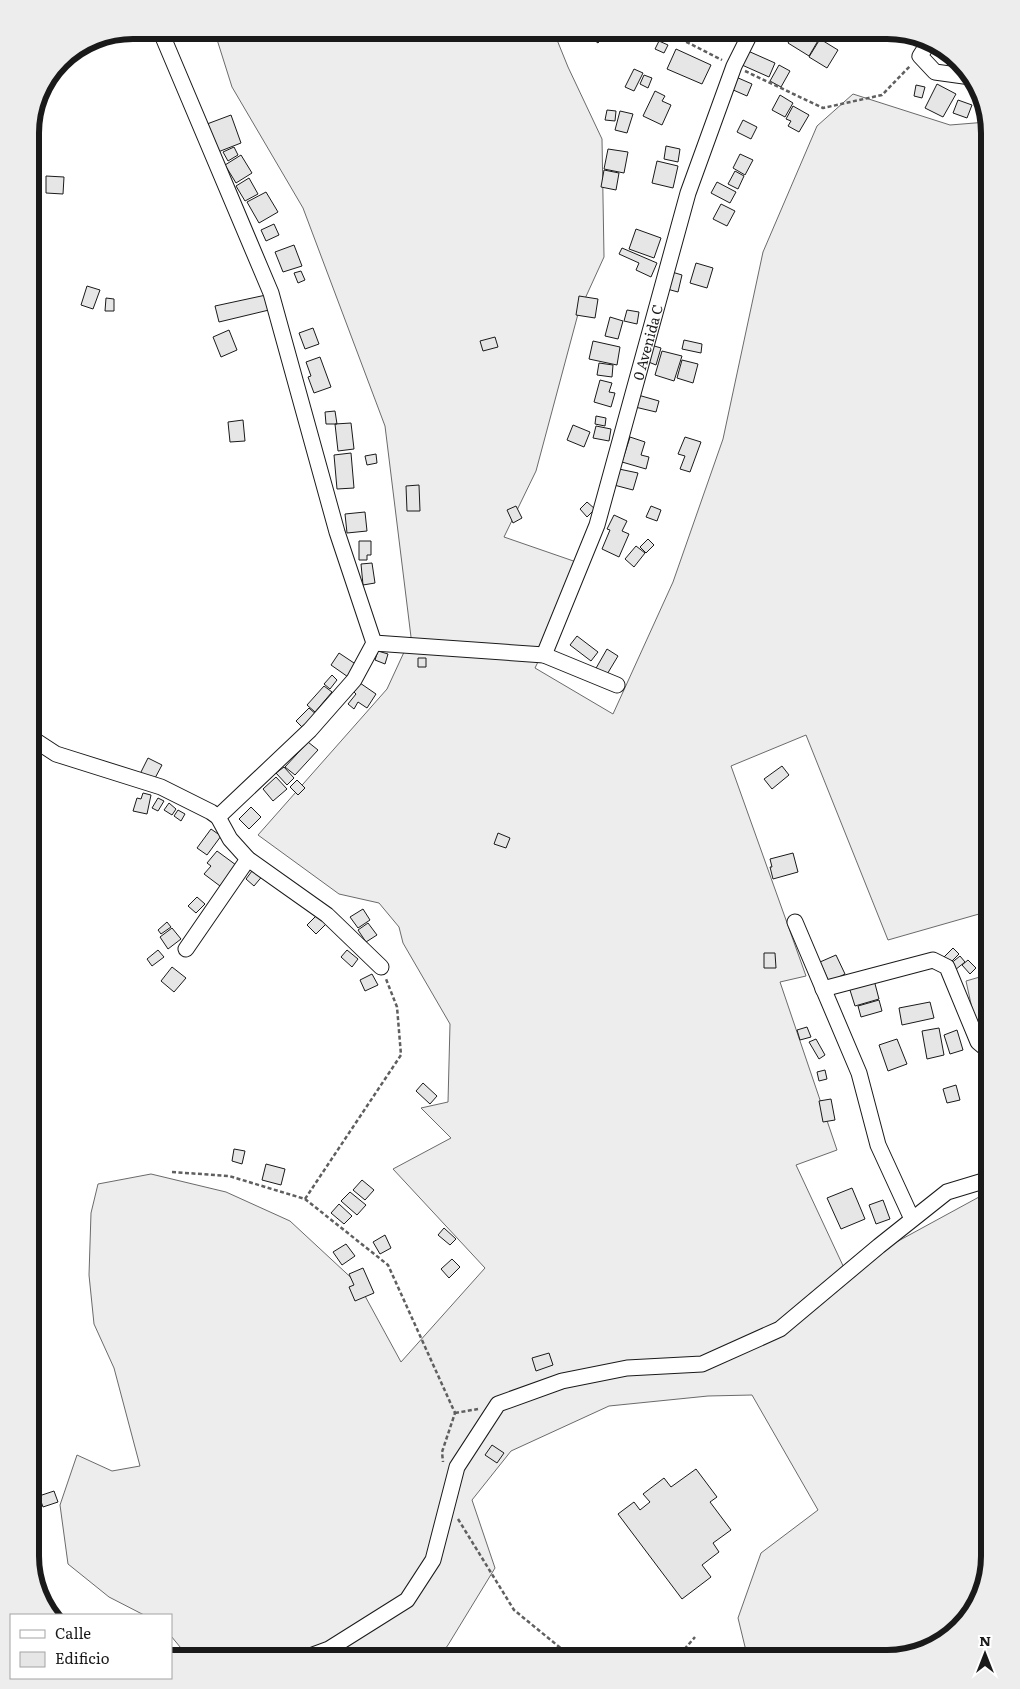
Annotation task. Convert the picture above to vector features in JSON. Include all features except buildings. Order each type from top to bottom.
[{"type":"street","points":[[164,39],[271,292],[337,532],[374,643],[354,680],[310,730],[218,818]]},
{"type":"street","name":"0 Avenida C","points":[[544,655],[597,525],[688,193],[734,66],[748,39]]},
{"type":"street","points":[[926,47],[920,56],[935,72],[962,76]]},
{"type":"street","points":[[374,643],[544,655],[617,685]]},
{"type":"street","points":[[39,743],[56,754],[161,787],[211,812],[218,818],[230,839],[248,859],[327,915],[381,966]]},
{"type":"street","points":[[186,949],[248,859]]},
{"type":"street","points":[[795,922],[859,1073],[878,1145],[912,1219]]},
{"type":"street","points":[[823,989],[933,960],[947,967],[978,1042],[981,1044]]},
{"type":"street","points":[[326,1650],[407,1600],[434,1560],[457,1467],[498,1404],[562,1381],[627,1368],[702,1364],[780,1329],[947,1192],[981,1181]]},
{"type":"path","points":[[681,39],[823,108],[882,95],[920,56]]},
{"type":"path","points":[[305,1199],[401,1055],[397,1007],[381,966]]},
{"type":"path","points":[[172,1172],[229,1176],[305,1199],[388,1265],[455,1413]]},
{"type":"path","points":[[447,1502],[514,1610],[563,1650]]},
{"type":"path","points":[[684,1650],[695,1638]]},
{"type":"shaded area","points":[[217,39],[557,39],[602,139],[604,257],[578,314],[536,471],[504,537],[585,565],[535,668],[613,714],[673,582],[723,439],[763,252],[817,126],[853,94],[950,125],[980,123],[981,913],[888,940],[806,735],[731,766],[806,976],[780,982],[837,1150],[796,1165],[845,1270],[981,1196],[980,1568],[978,1580],[969,1603],[954,1623],[929,1641],[911,1647],[887,1650],[746,1650],[738,1618],[761,1553],[818,1510],[752,1395],[708,1396],[609,1406],[511,1451],[472,1500],[495,1568],[444,1650],[183,1650],[172,1637],[172,1614],[142,1614],[109,1597],[68,1564],[60,1505],[77,1455],[112,1471],[140,1466],[114,1368],[94,1324],[89,1275],[91,1213],[98,1184],[151,1174],[226,1192],[290,1221],[359,1285],[401,1362],[485,1268],[393,1169],[451,1138],[421,1108],[448,1102],[450,1024],[403,943],[399,927],[379,903],[339,894],[258,835],[387,689],[411,637],[385,426],[303,208],[232,87]]},
{"type":"shaded area","points":[[981,977],[981,1022],[975,1022],[966,981]]}]
